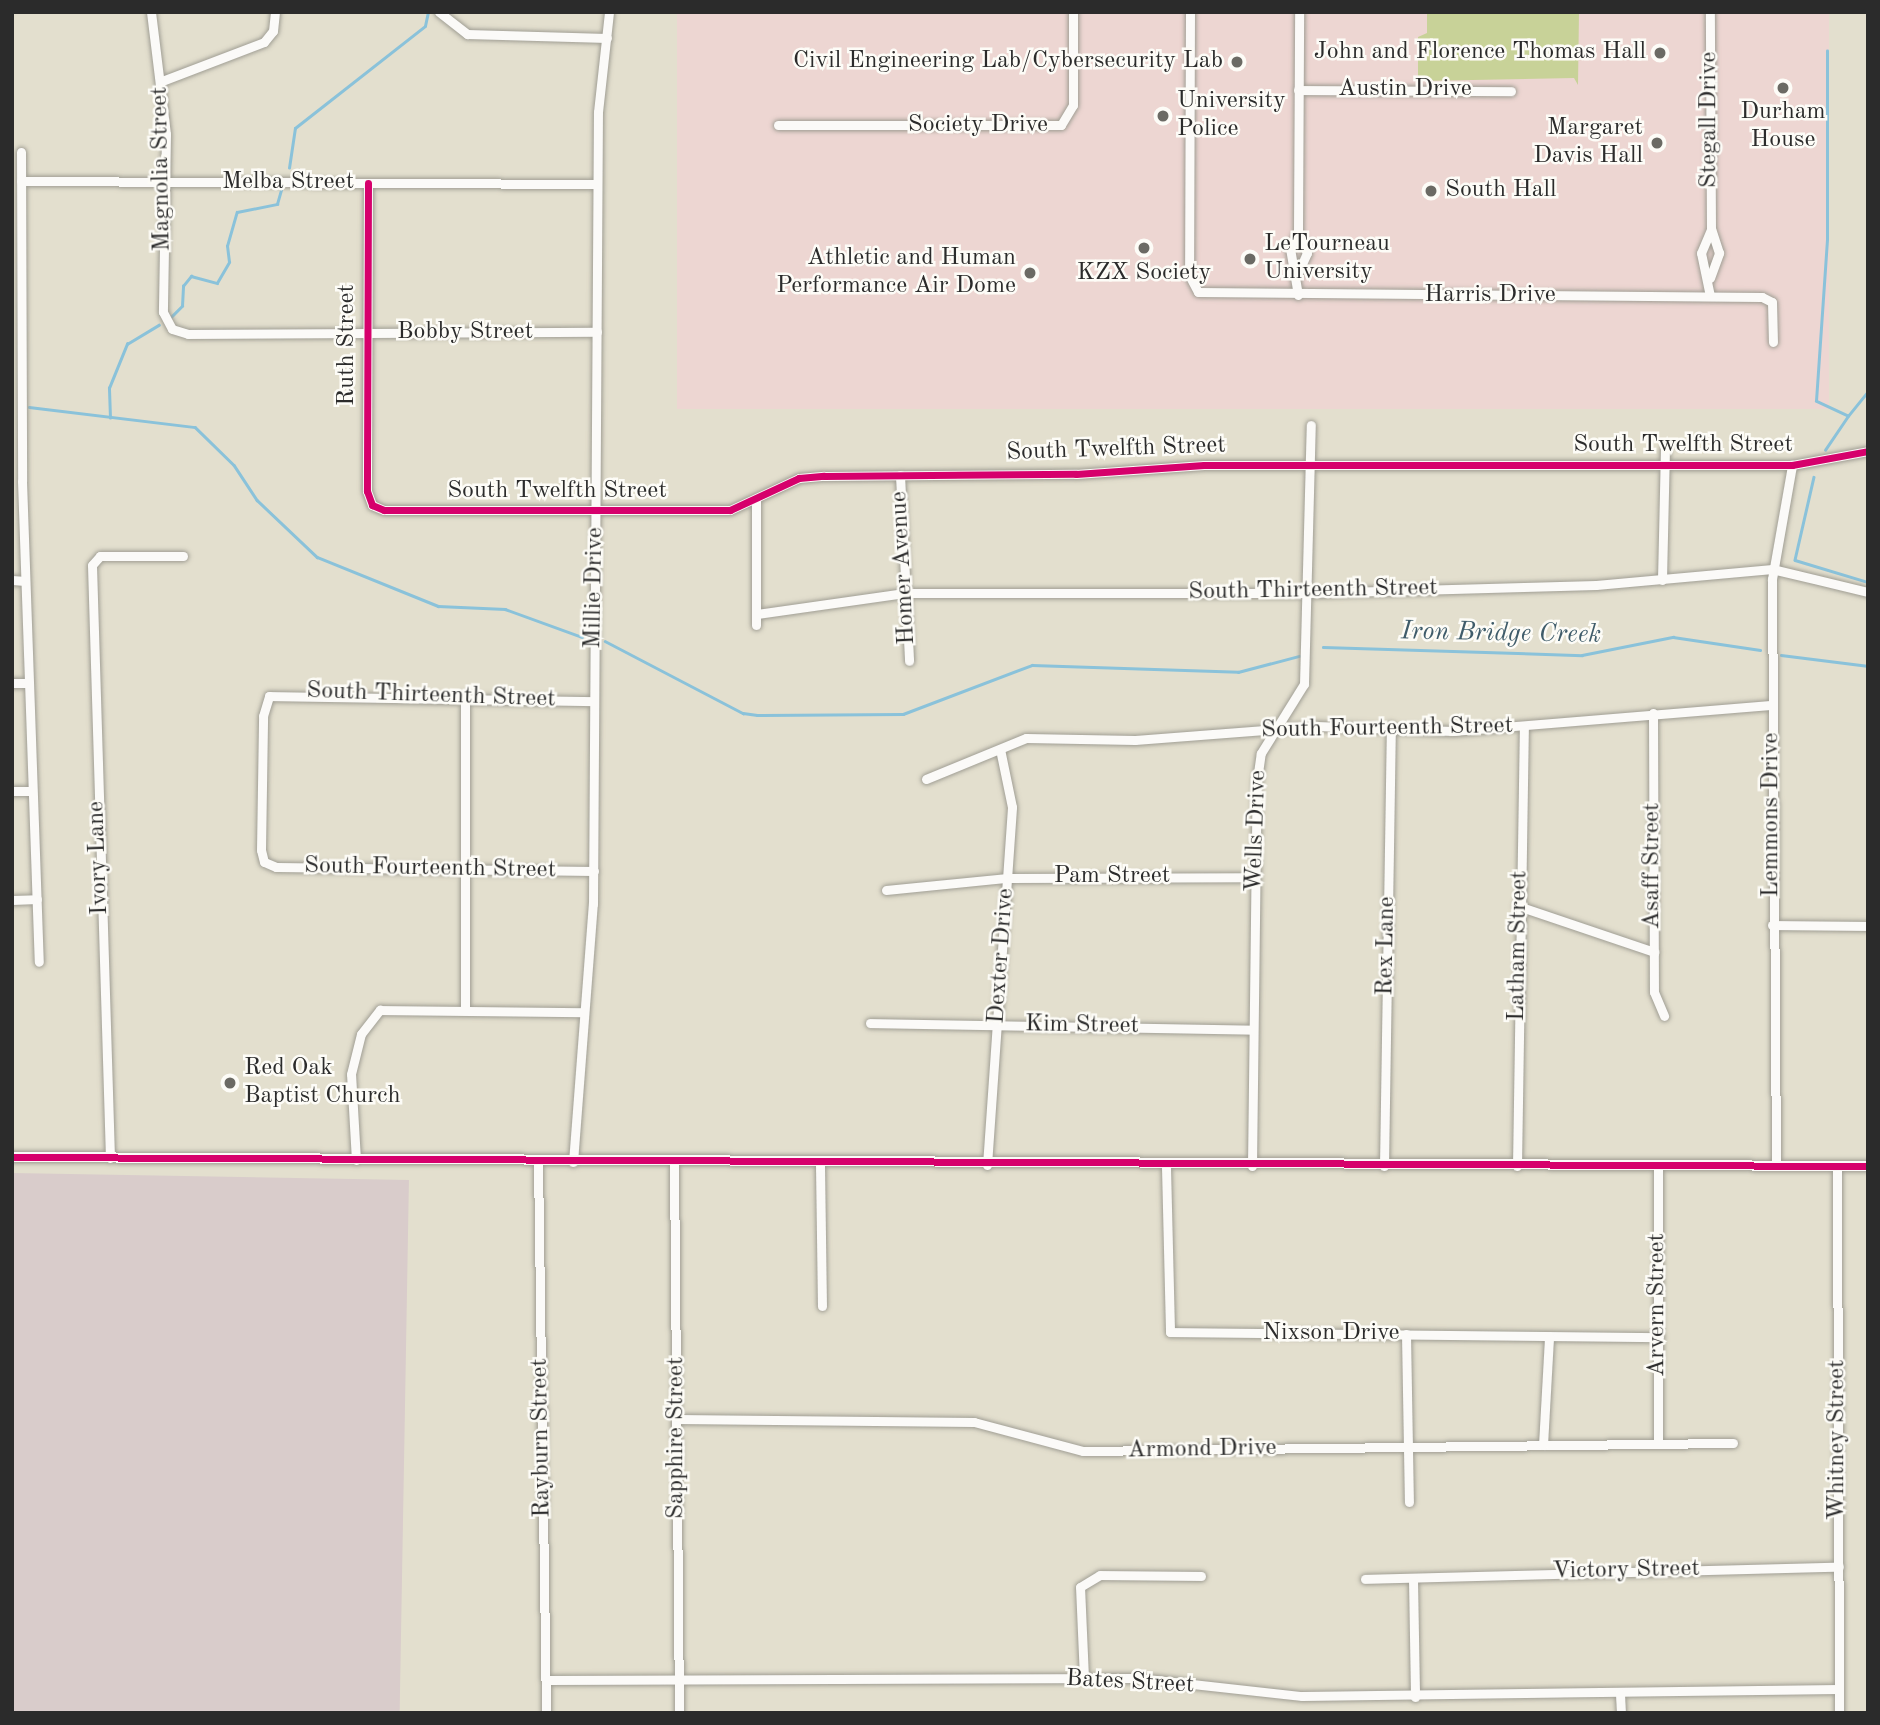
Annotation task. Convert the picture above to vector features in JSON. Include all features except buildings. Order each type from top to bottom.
[{"type":"street","name":"Magnolia Street","points":[[150,12],[162,81],[166,184],[163,306],[168,326]]},
{"type":"street","points":[[162,81],[264,42],[274,29],[275,12]]},
{"type":"street","points":[[439,12],[467,34],[607,38]]},
{"type":"street","name":"Millie Drive","points":[[573,1162],[580,1012],[594,871],[597,184],[609,12]]},
{"type":"street","name":"Society Drive","points":[[778,125],[1061,125],[1073,105],[1073,12]]},
{"type":"street","name":"Harris Drive","points":[[1189,12],[1191,284],[1204,294],[1710,296],[1770,299],[1773,342]]},
{"type":"street","points":[[1298,12],[1298,232],[1307,253],[1298,273]]},
{"type":"street","name":"Stegall Drive","points":[[1710,12],[1711,229],[1719,254],[1710,278]]},
{"type":"street","name":"Austin Drive","points":[[1298,90],[1511,91]]},
{"type":"street","points":[[21,152],[17,481],[25,581],[39,962]]},
{"type":"street","name":"Melba Street","points":[[21,181],[166,184],[597,184]]},
{"type":"street","name":"Ruth Street","points":[[368,183],[366,333],[372,505]]},
{"type":"street","name":"Stegall Drive","points":[[1710,296],[1710,278],[1702,254],[1711,229]]},
{"type":"street","points":[[1298,232],[1290,248],[1298,273],[1298,295]]},
{"type":"street","name":"Bobby Street","points":[[168,326],[188,334],[597,332]]},
{"type":"street","name":"Wells Drive","points":[[1252,1166],[1257,780],[1261,753],[1304,684],[1311,425]]},
{"type":"street","points":[[1662,580],[1665,449]]},
{"type":"street","name":"South Twelfth Street","points":[[372,505],[730,510],[799,478],[1310,466],[1792,465],[1868,451]]},
{"type":"street","name":"Lemmons Drive","points":[[1776,1166],[1772,925],[1772,569],[1792,465]]},
{"type":"street","name":"Homer Avenue","points":[[900,475],[909,661]]},
{"type":"street","points":[[756,499],[757,625]]},
{"type":"street","name":"Ivory Lane","points":[[110,1158],[94,558],[183,556]]},
{"type":"street","name":"South Thirteenth Street","points":[[757,614],[905,593],[1308,593],[1662,580],[1772,569],[1868,592]]},
{"type":"street","points":[[12,580],[25,581]]},
{"type":"street","points":[[12,684],[28,683]]},
{"type":"street","name":"South Thirteenth Street","points":[[267,864],[261,837],[263,716],[270,696],[465,696],[594,701]]},
{"type":"street","points":[[465,696],[465,1007]]},
{"type":"street","name":"South Fourteenth Street","points":[[926,779],[1026,738],[1135,740],[1274,730],[1391,726],[1524,726],[1772,705]]},
{"type":"street","name":"Asaff Street","points":[[1653,713],[1654,996],[1664,1016]]},
{"type":"street","name":"Rex Lane","points":[[1384,1166],[1391,726]]},
{"type":"street","name":"Latham Street","points":[[1517,1166],[1518,906],[1524,726]]},
{"type":"street","name":"Dexter Drive","points":[[987,1165],[1012,784],[1000,749]]},
{"type":"street","points":[[12,791],[32,791]]},
{"type":"street","name":"South Fourteenth Street","points":[[267,864],[594,871]]},
{"type":"street","name":"Pam Street","points":[[886,891],[1007,878],[1255,877]]},
{"type":"street","points":[[12,900],[37,899]]},
{"type":"street","points":[[1518,906],[1654,952]]},
{"type":"street","points":[[1772,925],[1868,926]]},
{"type":"street","points":[[356,1160],[351,1074],[361,1034],[376,1013],[395,1007],[580,1012]]},
{"type":"street","name":"Kim Street","points":[[870,1023],[1252,1030]]},
{"type":"street","points":[[12,1157],[1166,1167],[1868,1166]]},
{"type":"street","name":"Rayburn Street","points":[[538,1162],[546,1713]]},
{"type":"street","name":"Sapphire Street","points":[[674,1163],[679,1713]]},
{"type":"street","points":[[820,1165],[822,1307]]},
{"type":"street","name":"Arvern Street","points":[[1658,1166],[1658,1443]]},
{"type":"street","name":"Whitney Street","points":[[1836,1166],[1839,1713]]},
{"type":"street","name":"Nixson Drive","points":[[1166,1167],[1170,1332],[1658,1338]]},
{"type":"street","points":[[1406,1334],[1409,1502]]},
{"type":"street","points":[[1543,1445],[1549,1336]]},
{"type":"street","name":"Armond Drive","points":[[676,1419],[974,1422],[1083,1451],[1733,1443]]},
{"type":"street","name":"Victory Street","points":[[1365,1579],[1839,1567]]},
{"type":"street","points":[[1084,1678],[1080,1587],[1100,1575],[1201,1576]]},
{"type":"street","points":[[1413,1579],[1415,1697]]},
{"type":"street","name":"Bates Street","points":[[546,1679],[679,1682],[1164,1679],[1261,1695],[1415,1697],[1839,1689]]},
{"type":"street","points":[[1620,1694],[1621,1713]]},
{"type":"shaded area","name":"LeTourneau University","points":[[677,12],[1829,12],[1829,409],[677,409]]},
{"type":"shaded area","points":[[12,1173],[409,1180],[400,1713],[12,1713]]},
{"type":"green space","points":[[1427,12],[1579,12],[1578,85],[1574,78],[1418,81],[1418,37],[1427,33]]},
{"type":"waterway","points":[[289,168],[295,128],[425,26],[428,12]]},
{"type":"waterway","points":[[1825,450],[1848,416],[1816,401],[1827,239],[1827,51]]},
{"type":"waterway","points":[[170,318],[182,306],[183,286],[191,276],[217,283],[229,262],[227,246],[237,212],[277,204],[281,190]]},
{"type":"waterway","points":[[110,418],[109,388],[127,344],[159,325]]},
{"type":"waterway","points":[[1848,416],[1868,391]]},
{"type":"waterway","name":"Iron Bridge Creek","points":[[29,407],[195,427],[234,465],[257,500],[317,557],[438,606],[505,609],[582,637]]},
{"type":"waterway","points":[[1814,477],[1795,560],[1868,582]]},
{"type":"waterway","name":"Iron Bridge Creek","points":[[1323,647],[1582,655],[1673,637],[1760,650]]},
{"type":"waterway","name":"Iron Bridge Creek","points":[[605,641],[743,713],[757,715],[903,714],[1032,665],[1238,672],[1299,656]]},
{"type":"waterway","name":"Iron Bridge Creek","points":[[1781,655],[1868,666]]},
{"type":"cycle path","points":[[368,183],[367,491],[372,505],[384,510],[730,510],[799,478],[824,476],[1076,474],[1204,465],[1792,465],[1868,451]]},
{"type":"cycle path","points":[[12,1157],[1868,1166]]},
{"type":"place","name":"John and Florence Thomas Hall","points":[[1660,53]]},
{"type":"place","name":"Civil Engineering Lab/Cybersecurity Lab","points":[[1237,62]]},
{"type":"place","name":"Durham House","points":[[1783,88]]},
{"type":"place","name":"University Police","points":[[1163,116]]},
{"type":"place","name":"Margaret Davis Hall","points":[[1657,143]]},
{"type":"place","name":"South Hall","points":[[1431,191]]},
{"type":"place","name":"KZX Society","points":[[1144,248]]},
{"type":"place","name":"LeTourneau University","points":[[1250,259]]},
{"type":"place","name":"Athletic and Human Performance Air Dome","points":[[1030,273]]},
{"type":"place","name":"Red Oak Baptist Church","points":[[230,1083]]}]
